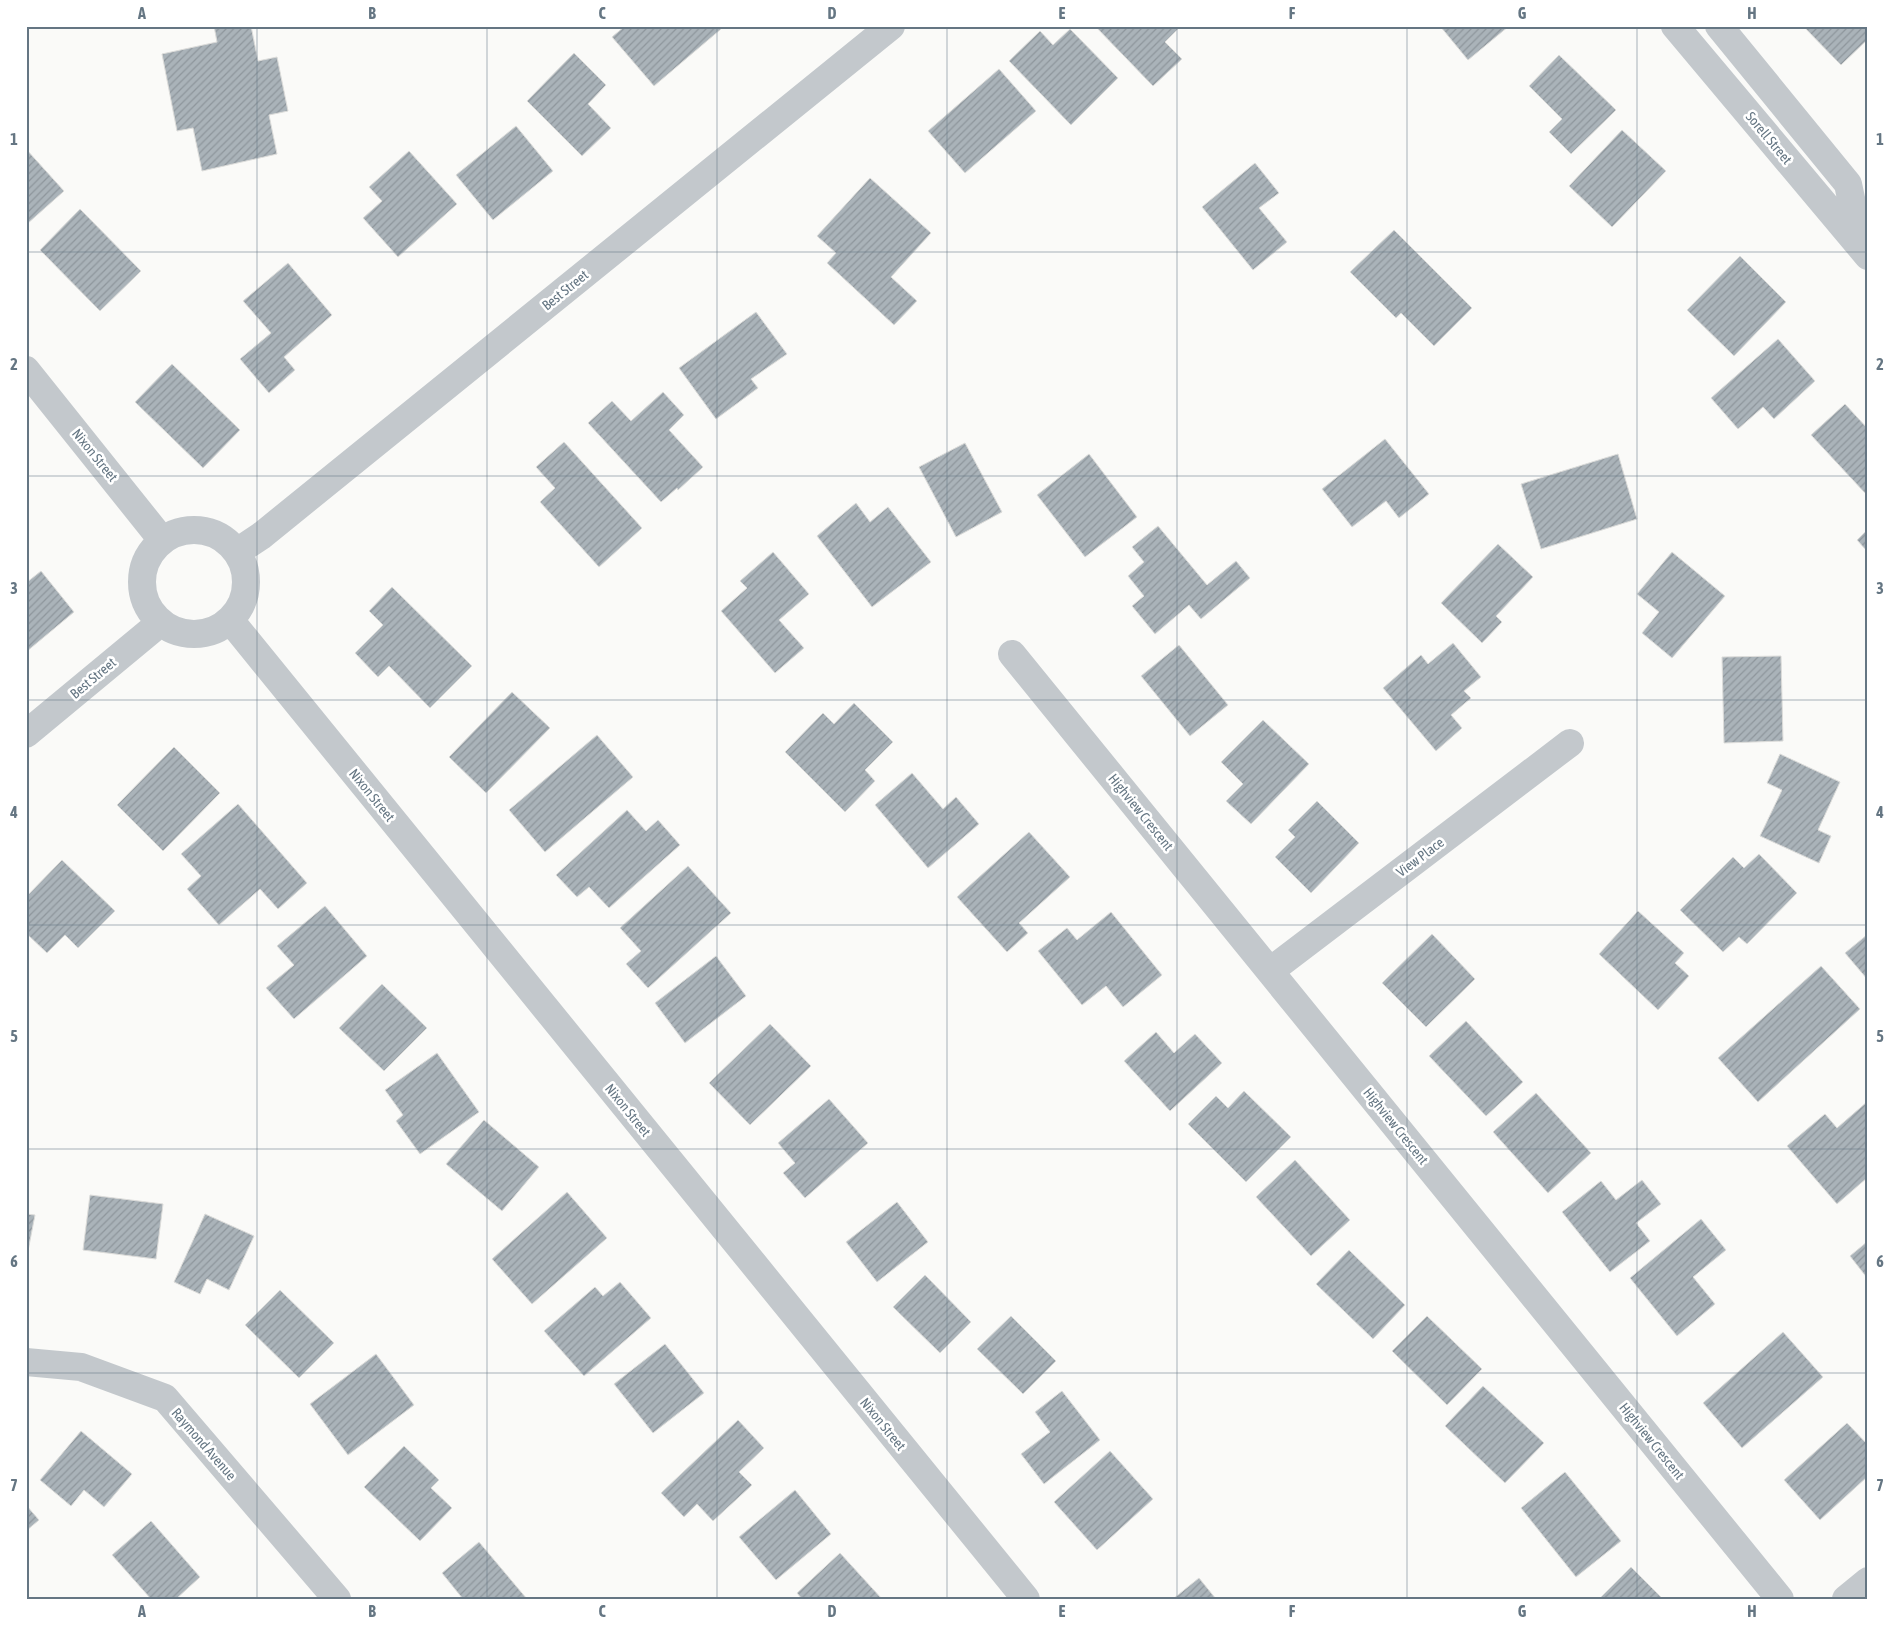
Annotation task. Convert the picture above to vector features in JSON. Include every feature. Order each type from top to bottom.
[{"type":"street","name":"Best Street","points":[[237,552],[261,536],[891,26]]},
{"type":"street","name":"Sorell Street","points":[[1675,26],[1865,253]]},
{"type":"street","name":"Sorell Street","points":[[1719,26],[1848,184],[1865,253]]},
{"type":"street","name":"Nixon Street","points":[[26,370],[162,540]]},
{"type":"street","points":[[183,530],[201,530],[225,539],[237,552],[246,573],[247,588],[241,606],[230,620],[217,629],[199,634],[176,632],[160,623],[148,609],[141,580],[146,560],[156,545],[162,540],[171,534],[183,530]]},
{"type":"street","name":"Nixon Street","points":[[230,620],[1026,1599]]},
{"type":"street","name":"Best Street","points":[[26,734],[160,623]]},
{"type":"street","name":"Highview Crescent","points":[[1012,654],[1780,1599]]},
{"type":"street","name":"View Place","points":[[1270,971],[1570,743]]},
{"type":"street","name":"Raymond Avenue","points":[[26,1362],[81,1367],[165,1398],[337,1599]]},
{"type":"street","points":[[1846,1599],[1868,1581]]},
{"type":"building","points":[[214,26],[251,26],[258,61],[277,57],[288,111],[269,115],[277,154],[202,171],[193,128],[177,131],[162,54],[217,42]]},
{"type":"building","points":[[625,26],[719,26],[721,29],[654,86],[612,37]]},
{"type":"building","points":[[1095,26],[1175,26],[1178,29],[1165,42],[1182,59],[1153,86]]},
{"type":"building","points":[[1440,26],[1509,26],[1468,60]]},
{"type":"building","points":[[1803,26],[1868,26],[1868,39],[1841,65]]},
{"type":"building","points":[[1070,29],[1118,78],[1071,125],[1009,61],[1040,31],[1053,45]]},
{"type":"building","points":[[574,53],[606,85],[588,104],[611,128],[582,156],[527,101]]},
{"type":"building","points":[[1559,55],[1616,110],[1571,154],[1549,132],[1562,119],[1529,86]]},
{"type":"building","points":[[999,69],[1036,111],[965,173],[928,131]]},
{"type":"building","points":[[516,126],[553,171],[493,220],[456,175]]},
{"type":"building","points":[[1622,130],[1666,171],[1612,227],[1569,186]]},
{"type":"building","points":[[26,149],[64,191],[27,224],[26,223]]},
{"type":"building","points":[[409,151],[457,204],[398,257],[363,218],[382,201],[369,187]]},
{"type":"building","points":[[1255,163],[1279,193],[1259,208],[1287,242],[1253,270],[1202,207]]},
{"type":"building","points":[[870,178],[931,233],[891,277],[917,301],[894,325],[827,263],[836,253],[817,236]]},
{"type":"building","points":[[80,209],[141,271],[100,311],[40,250]]},
{"type":"building","points":[[1394,230],[1472,308],[1434,346],[1401,313],[1396,318],[1350,272]]},
{"type":"building","points":[[1740,256],[1786,302],[1734,356],[1687,310]]},
{"type":"building","points":[[288,263],[332,315],[284,357],[295,370],[269,393],[240,359],[271,333],[243,301]]},
{"type":"building","points":[[756,312],[787,354],[751,379],[758,388],[716,419],[679,368]]},
{"type":"building","points":[[1778,339],[1815,381],[1774,419],[1763,407],[1738,429],[1711,398]]},
{"type":"building","points":[[172,364],[240,430],[203,468],[135,402]]},
{"type":"building","points":[[663,392],[684,415],[669,430],[703,467],[678,490],[677,488],[661,502],[588,423],[612,401],[631,421]]},
{"type":"building","points":[[1845,404],[1868,429],[1868,491],[1865,493],[1811,435]]},
{"type":"building","points":[[1385,439],[1429,494],[1399,518],[1386,501],[1352,527],[1322,489]]},
{"type":"building","points":[[564,442],[642,528],[599,567],[540,502],[555,488],[536,467]]},
{"type":"building","points":[[965,443],[1002,512],[956,537],[919,467]]},
{"type":"building","points":[[1089,454],[1137,517],[1085,557],[1037,495]]},
{"type":"building","points":[[1618,454],[1637,519],[1541,549],[1521,484]]},
{"type":"building","points":[[856,503],[870,522],[888,507],[931,562],[872,607],[817,536]]},
{"type":"building","points":[[1158,526],[1207,585],[1236,561],[1250,578],[1201,619],[1189,605],[1155,634],[1132,606],[1144,596],[1128,576],[1144,562],[1132,547]]},
{"type":"building","points":[[1868,529],[1868,548],[1866,550],[1857,540]]},
{"type":"building","points":[[1498,544],[1533,577],[1496,616],[1502,622],[1482,643],[1441,603]]},
{"type":"building","points":[[773,552],[809,594],[779,620],[804,648],[775,673],[721,611],[747,588],[740,581]]},
{"type":"building","points":[[1672,552],[1725,596],[1672,658],[1642,633],[1659,612],[1637,594]]},
{"type":"building","points":[[41,571],[74,612],[26,652],[26,583]]},
{"type":"building","points":[[392,587],[472,666],[430,708],[389,666],[378,677],[355,653],[383,625],[369,611]]},
{"type":"building","points":[[1453,643],[1481,677],[1464,691],[1471,698],[1451,715],[1462,728],[1436,751],[1383,688],[1421,655],[1428,664]]},
{"type":"building","points":[[1179,645],[1228,705],[1190,736],[1141,676]]},
{"type":"building","points":[[1781,656],[1783,741],[1724,743],[1722,657]]},
{"type":"building","points":[[512,692],[550,728],[486,793],[449,757]]},
{"type":"building","points":[[854,703],[893,742],[865,770],[875,781],[845,812],[785,752],[823,713],[834,724]]},
{"type":"building","points":[[1263,720],[1309,764],[1251,824],[1226,801],[1243,784],[1221,762]]},
{"type":"building","points":[[597,735],[633,777],[545,852],[509,810]]},
{"type":"building","points":[[174,747],[220,793],[163,851],[117,805]]},
{"type":"building","points":[[1780,754],[1840,782],[1818,830],[1831,836],[1819,863],[1760,836],[1782,790],[1767,783]]},
{"type":"building","points":[[912,773],[943,809],[956,797],[979,824],[928,868],[875,805]]},
{"type":"building","points":[[1317,801],[1359,843],[1311,893],[1275,857],[1295,837],[1288,830]]},
{"type":"building","points":[[238,804],[307,883],[278,909],[260,889],[219,925],[187,889],[201,876],[181,854]]},
{"type":"building","points":[[627,810],[646,831],[658,820],[680,845],[609,908],[589,887],[577,897],[556,875]]},
{"type":"building","points":[[1029,832],[1070,877],[1019,923],[1028,933],[1007,952],[957,897]]},
{"type":"building","points":[[1759,854],[1797,893],[1747,944],[1739,937],[1723,952],[1680,910],[1733,857],[1744,868]]},
{"type":"building","points":[[62,860],[115,911],[78,948],[65,935],[47,953],[26,933],[26,897]]},
{"type":"building","points":[[688,866],[731,913],[648,988],[626,964],[641,951],[620,928]]},
{"type":"building","points":[[325,906],[367,956],[294,1019],[266,988],[294,965],[277,946]]},
{"type":"building","points":[[1638,911],[1684,953],[1675,963],[1689,976],[1658,1010],[1599,954]]},
{"type":"building","points":[[1111,912],[1162,975],[1123,1007],[1106,986],[1082,1005],[1038,951],[1067,928],[1077,940]]},
{"type":"building","points":[[1432,934],[1475,979],[1426,1027],[1382,983]]},
{"type":"building","points":[[1868,934],[1868,980],[1845,953]]},
{"type":"building","points":[[716,956],[746,996],[685,1043],[655,1003]]},
{"type":"building","points":[[1821,966],[1860,1009],[1758,1102],[1718,1058]]},
{"type":"building","points":[[382,984],[427,1028],[384,1071],[339,1028]]},
{"type":"building","points":[[1466,1021],[1523,1082],[1486,1116],[1429,1056]]},
{"type":"building","points":[[770,1024],[811,1066],[750,1125],[709,1083]]},
{"type":"building","points":[[1156,1032],[1174,1053],[1195,1034],[1222,1063],[1170,1111],[1124,1061]]},
{"type":"building","points":[[437,1053],[479,1112],[420,1154],[396,1121],[403,1115],[385,1090]]},
{"type":"building","points":[[1244,1091],[1291,1137],[1246,1182],[1188,1124],[1216,1096],[1228,1108]]},
{"type":"building","points":[[1536,1093],[1591,1153],[1548,1193],[1493,1132]]},
{"type":"building","points":[[829,1099],[868,1143],[805,1198],[783,1173],[795,1163],[778,1143]]},
{"type":"building","points":[[1868,1101],[1868,1177],[1837,1204],[1787,1146],[1825,1114],[1837,1128]]},
{"type":"building","points":[[484,1120],[539,1167],[502,1211],[446,1164]]},
{"type":"building","points":[[1295,1160],[1350,1220],[1311,1256],[1256,1197]]},
{"type":"building","points":[[1642,1180],[1661,1204],[1636,1223],[1650,1241],[1610,1272],[1562,1212],[1601,1181],[1616,1200]]},
{"type":"building","points":[[567,1192],[607,1238],[532,1304],[492,1259]]},
{"type":"building","points":[[90,1195],[163,1204],[156,1259],[83,1250]]},
{"type":"building","points":[[897,1202],[928,1242],[877,1282],[846,1242]]},
{"type":"building","points":[[26,1214],[35,1215],[26,1261]]},
{"type":"building","points":[[205,1214],[254,1236],[229,1290],[207,1279],[200,1294],[174,1282]]},
{"type":"building","points":[[1701,1219],[1726,1250],[1693,1277],[1715,1304],[1677,1336],[1630,1278]]},
{"type":"building","points":[[1868,1241],[1868,1279],[1850,1256]]},
{"type":"building","points":[[1349,1250],[1405,1305],[1373,1339],[1316,1284]]},
{"type":"building","points":[[925,1275],[971,1322],[940,1353],[893,1307]]},
{"type":"building","points":[[620,1282],[651,1318],[584,1376],[544,1331],[595,1287],[603,1296]]},
{"type":"building","points":[[280,1290],[334,1343],[299,1378],[245,1325]]},
{"type":"building","points":[[1011,1316],[1056,1361],[1023,1394],[977,1349]]},
{"type":"building","points":[[1427,1316],[1482,1369],[1447,1405],[1392,1351]]},
{"type":"building","points":[[1783,1332],[1823,1377],[1742,1448],[1703,1403]]},
{"type":"building","points":[[665,1344],[704,1393],[653,1433],[614,1384]]},
{"type":"building","points":[[376,1354],[414,1405],[348,1455],[310,1404]]},
{"type":"building","points":[[1483,1386],[1544,1443],[1505,1483],[1445,1426]]},
{"type":"building","points":[[1062,1391],[1100,1440],[1044,1484],[1021,1454],[1050,1432],[1035,1412]]},
{"type":"building","points":[[738,1420],[764,1448],[739,1472],[752,1485],[713,1521],[697,1504],[684,1517],[661,1493]]},
{"type":"building","points":[[1847,1423],[1868,1445],[1868,1476],[1820,1520],[1784,1480]]},
{"type":"building","points":[[81,1431],[132,1474],[104,1507],[84,1490],[71,1506],[40,1480]]},
{"type":"building","points":[[404,1446],[439,1480],[431,1488],[452,1508],[420,1541],[364,1487]]},
{"type":"building","points":[[1110,1451],[1153,1499],[1097,1550],[1054,1502]]},
{"type":"building","points":[[1565,1472],[1621,1541],[1576,1577],[1521,1508]]},
{"type":"building","points":[[795,1490],[831,1534],[776,1580],[739,1537]]},
{"type":"building","points":[[26,1505],[39,1520],[26,1531]]},
{"type":"building","points":[[151,1521],[200,1577],[176,1599],[151,1599],[112,1555]]},
{"type":"building","points":[[479,1542],[527,1599],[463,1599],[442,1573]]},
{"type":"building","points":[[840,1553],[882,1599],[802,1599],[797,1593]]},
{"type":"building","points":[[1631,1567],[1663,1599],[1600,1598]]},
{"type":"building","points":[[1199,1578],[1216,1599],[1173,1599]]}]
